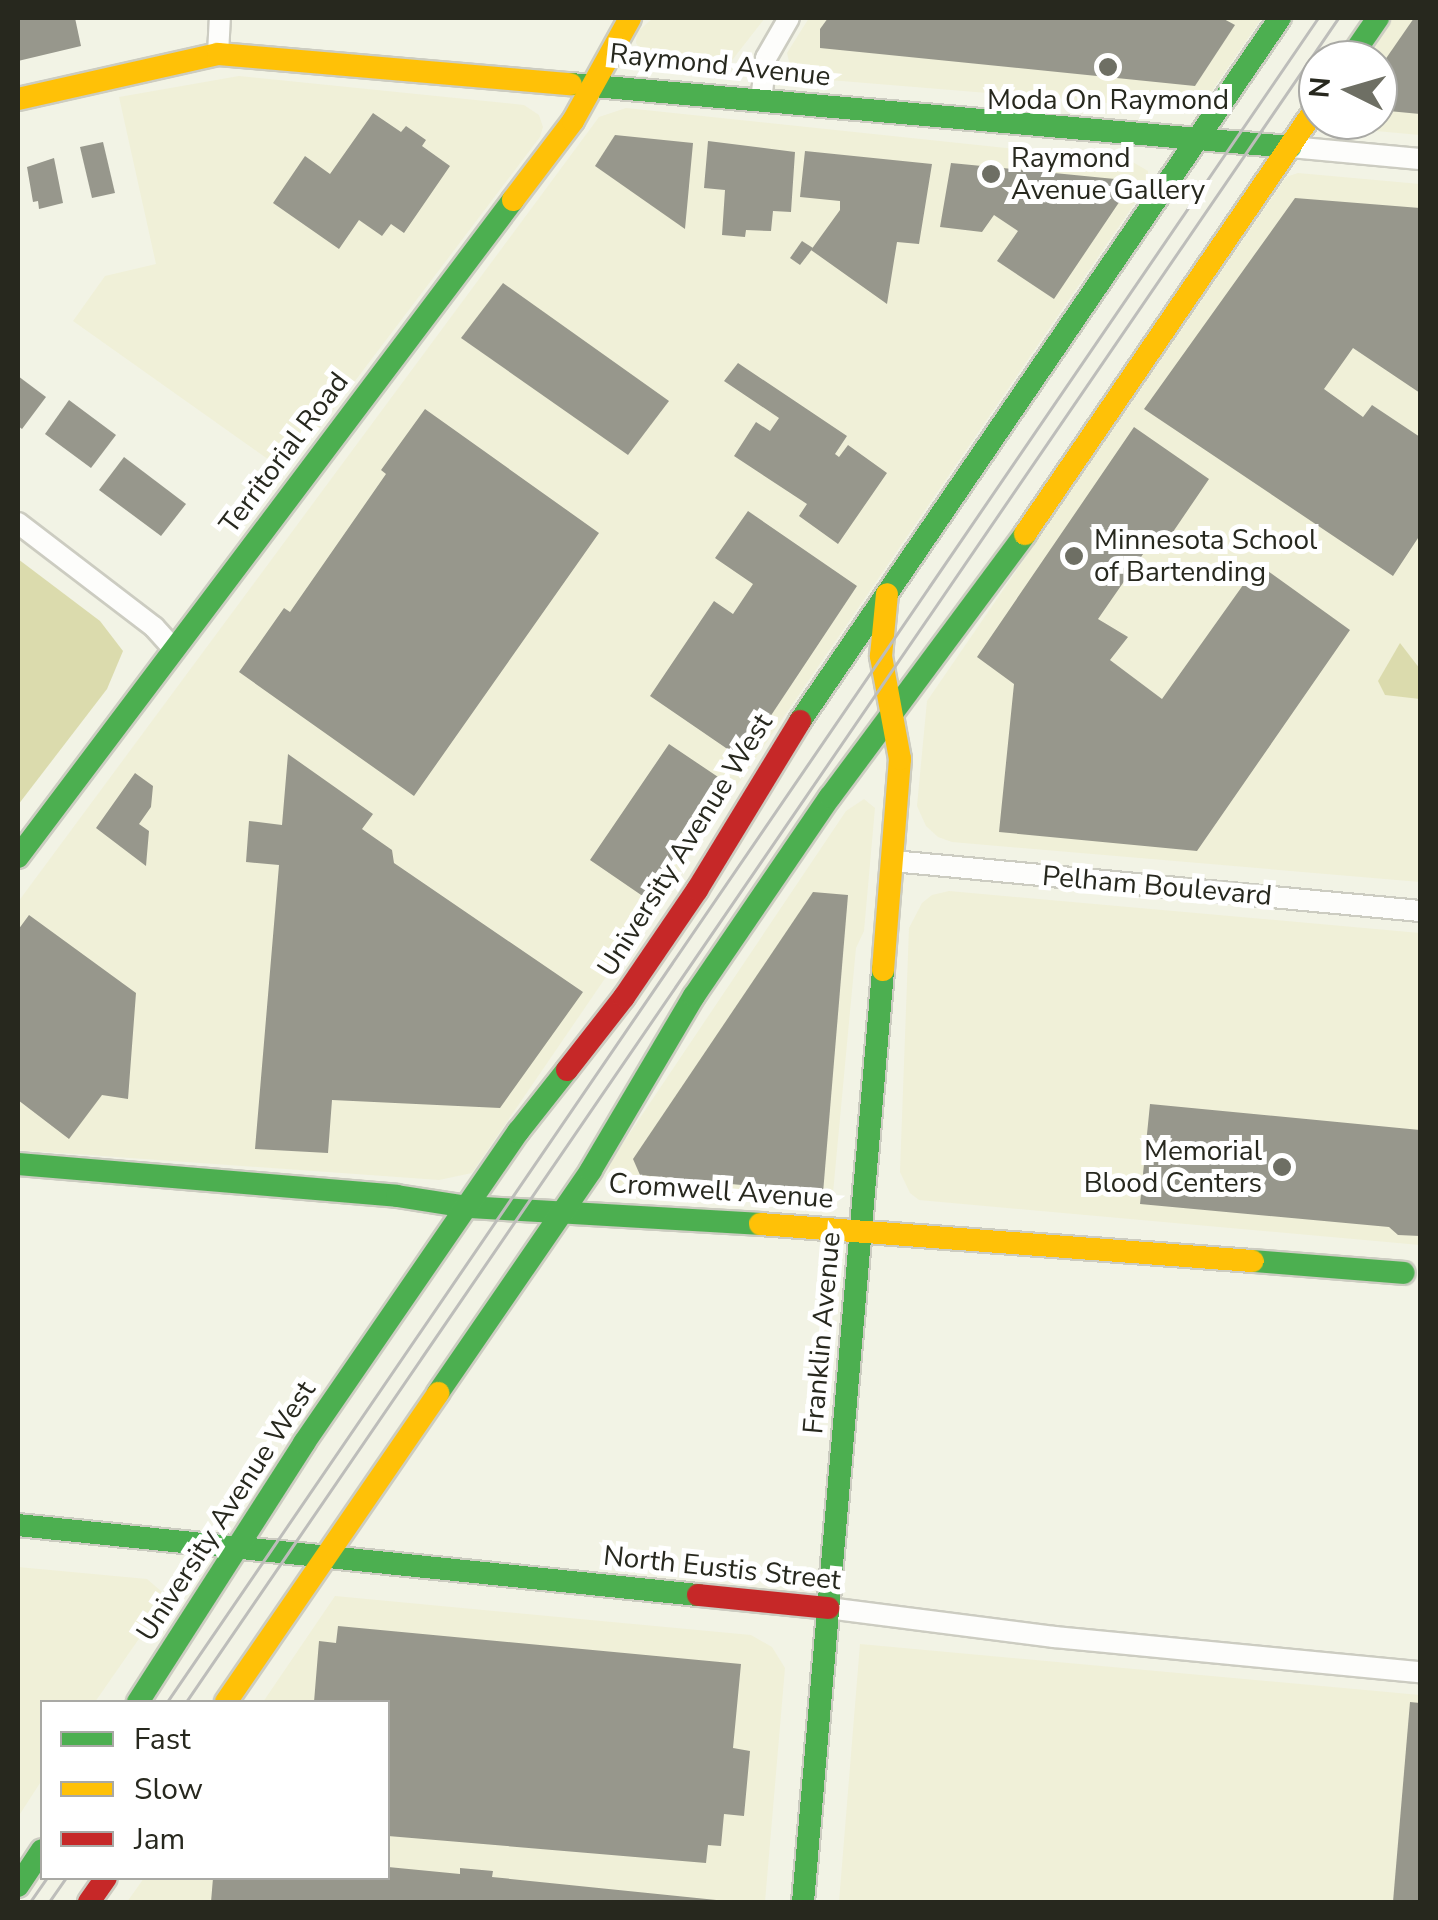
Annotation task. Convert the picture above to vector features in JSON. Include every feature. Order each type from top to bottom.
[{"type":"main road","name":"Territorial Road","points":[[18,857],[573,120],[630,18]]},
{"type":"main road","name":"University Avenue West","points":[[139,1700],[304,1443],[518,1132],[624,997],[666,936],[774,758],[1280,18]]},
{"type":"main road","points":[[1362,40],[1378,18]]},
{"type":"main road","name":"Raymond Avenue","points":[[18,99],[218,54],[594,83],[1290,147]]},
{"type":"main road","points":[[227,1700],[591,1170],[694,996],[830,797],[992,582],[1298,135]]},
{"type":"main road","name":"Franklin Avenue","points":[[803,1902],[900,759],[882,656],[887,591]]},
{"type":"main road","name":"Cromwell Avenue","points":[[18,1164],[397,1196],[468,1207],[862,1230],[1412,1273]]},
{"type":"main road","name":"North Eustis Street","points":[[18,1525],[828,1608]]},
{"type":"main road","points":[[18,1886],[40,1853]]},
{"type":"main road","points":[[89,1902],[105,1880]]},
{"type":"street","points":[[218,54],[220,18]]},
{"type":"street","points":[[761,101],[766,58],[789,18]]},
{"type":"street","name":"Raymond Avenue","points":[[1290,147],[1420,159]]},
{"type":"street","points":[[18,523],[154,628],[174,649]]},
{"type":"street","name":"Pelham Boulevard","points":[[893,861],[1420,910]]},
{"type":"street","name":"North Eustis Street","points":[[828,1608],[1054,1637],[1420,1672]]},
{"type":"shaded area","points":[[653,18],[765,18],[733,59],[712,68],[648,63],[636,43],[637,32]]},
{"type":"shaded area","points":[[809,18],[1262,18],[1203,104],[1192,110],[805,78],[790,65],[787,53]]},
{"type":"shaded area","points":[[1393,18],[1420,18],[1420,135],[1398,133],[1398,40],[1378,40]]},
{"type":"shaded area","points":[[239,76],[524,105],[539,115],[543,127],[540,137],[286,472],[73,321],[105,276],[156,264],[119,97]]},
{"type":"shaded area","points":[[626,108],[1131,161],[1148,171],[1148,184],[472,1173],[439,1180],[18,1150],[18,902],[599,117]]},
{"type":"shaded area","points":[[1298,173],[1420,184],[1420,882],[952,842],[938,837],[926,826],[917,806],[927,701],[1286,177]]},
{"type":"shaded area","points":[[864,799],[875,808],[864,931],[856,948],[833,1193],[828,1201],[817,1204],[625,1194],[615,1190],[608,1176],[611,1161],[846,811]]},
{"type":"shaded area","points":[[949,891],[1420,933],[1420,1245],[919,1200],[910,1193],[900,1172],[909,928],[922,903],[932,895]]},
{"type":"shaded area","points":[[18,1567],[147,1579],[168,1597],[96,1700],[40,1700],[40,1783],[18,1817]]},
{"type":"shaded area","points":[[335,1596],[751,1635],[772,1647],[785,1668],[765,1902],[127,1902],[143,1880],[390,1880],[390,1700],[264,1700]]},
{"type":"shaded area","points":[[860,1644],[1420,1695],[1420,1902],[839,1902]]},
{"type":"green space","points":[[18,559],[100,621],[123,651],[107,689],[18,805]]},
{"type":"green space","points":[[1400,643],[1420,669],[1420,699],[1385,695],[1378,681]]},
{"type":"building","points":[[18,18],[75,18],[81,46],[18,61]]},
{"type":"building","name":"Moda On Raymond","points":[[828,18],[1222,18],[1235,25],[1195,86],[820,48],[820,29]]},
{"type":"building","points":[[1414,18],[1420,18],[1420,114],[1398,112],[1398,41]]},
{"type":"building","points":[[373,113],[401,132],[406,126],[426,140],[422,146],[450,166],[404,233],[391,224],[382,236],[359,220],[339,249],[273,203],[305,156],[330,174]]},
{"type":"building","points":[[615,135],[693,143],[685,229],[595,166]]},
{"type":"building","points":[[708,141],[795,152],[791,212],[773,211],[771,231],[746,230],[745,237],[722,235],[725,190],[704,188]]},
{"type":"building","points":[[103,142],[115,193],[92,198],[80,147]]},
{"type":"building","points":[[805,151],[932,164],[919,244],[897,242],[887,304],[811,250],[840,210],[840,201],[800,197]]},
{"type":"building","points":[[54,158],[63,203],[39,209],[38,201],[33,202],[27,167]]},
{"type":"building","points":[[951,163],[1125,180],[1128,189],[1054,299],[997,261],[1018,231],[994,215],[982,232],[940,227]]},
{"type":"building","points":[[1295,198],[1420,208],[1420,393],[1353,348],[1324,389],[1363,417],[1372,405],[1420,437],[1420,535],[1393,576],[1144,409]]},
{"type":"building","points":[[802,241],[813,248],[800,265],[790,258]]},
{"type":"building","points":[[503,283],[669,401],[628,455],[461,338]]},
{"type":"building","points":[[738,363],[847,436],[835,454],[839,457],[848,445],[887,473],[838,544],[799,516],[807,504],[734,456],[756,422],[770,431],[779,418],[724,381]]},
{"type":"building","points":[[18,376],[46,397],[22,429],[18,426]]},
{"type":"building","points":[[69,400],[116,435],[91,468],[45,434]]},
{"type":"building","points":[[425,409],[599,533],[414,796],[239,672],[284,608],[290,612],[386,474],[381,470]]},
{"type":"building","points":[[1134,427],[1209,479],[1160,551],[1150,544],[1098,619],[1128,637],[1110,660],[1162,699],[1258,564],[1350,630],[1197,851],[999,832],[1014,684],[977,657]]},
{"type":"building","points":[[124,457],[186,504],[161,536],[99,490]]},
{"type":"building","points":[[748,511],[857,586],[742,759],[650,696],[714,601],[733,614],[753,584],[715,558]]},
{"type":"building","points":[[669,744],[727,783],[695,829],[688,824],[671,847],[678,852],[647,899],[590,860]]},
{"type":"building","points":[[288,754],[373,814],[362,829],[392,850],[394,863],[583,992],[500,1108],[332,1100],[328,1153],[255,1149],[279,865],[246,862],[249,821],[282,825]]},
{"type":"building","points":[[135,773],[153,786],[151,807],[139,824],[149,831],[146,866],[96,828]]},
{"type":"building","points":[[813,892],[848,895],[823,1193],[640,1175],[633,1159]]},
{"type":"building","points":[[29,915],[136,993],[128,1099],[102,1095],[69,1139],[18,1100],[18,930]]},
{"type":"building","name":"Memorial Blood Centers","points":[[1150,1104],[1420,1130],[1420,1236],[1398,1235],[1389,1227],[1140,1204]]},
{"type":"building","points":[[338,1626],[741,1664],[733,1748],[750,1751],[744,1816],[724,1814],[721,1846],[708,1845],[706,1863],[390,1836],[390,1700],[314,1700],[319,1641],[336,1643]]},
{"type":"building","points":[[1410,1702],[1420,1703],[1420,1902],[1393,1902]]},
{"type":"building","points":[[390,1867],[460,1874],[460,1868],[493,1871],[492,1877],[736,1902],[211,1902],[213,1880],[390,1880]]},
{"type":"tram line","points":[[168,1700],[1318,18]]},
{"type":"tram line","points":[[187,1700],[1338,18]]},
{"type":"tram line","points":[[30,1902],[46,1880]]},
{"type":"tram line","points":[[49,1902],[65,1880]]},
{"type":"traffic: fast","points":[[800,721],[1280,18]]},
{"type":"traffic: fast","points":[[1363,40],[1378,18]]},
{"type":"traffic: fast","points":[[571,84],[1290,147]]},
{"type":"traffic: fast","points":[[18,857],[513,200]]},
{"type":"traffic: fast","points":[[438,1393],[591,1170],[694,996],[830,797],[1025,534]]},
{"type":"traffic: fast","points":[[803,1902],[883,970]]},
{"type":"traffic: fast","points":[[139,1700],[304,1443],[518,1132],[567,1070]]},
{"type":"traffic: fast","points":[[18,1164],[397,1196],[468,1207],[760,1224]]},
{"type":"traffic: fast","points":[[1253,1261],[1404,1273]]},
{"type":"traffic: fast","points":[[18,1525],[698,1595]]},
{"type":"traffic: fast","points":[[18,1886],[40,1853]]},
{"type":"traffic: slow","points":[[513,200],[573,121],[630,18]]},
{"type":"traffic: slow","points":[[18,99],[218,54],[571,84]]},
{"type":"traffic: slow","points":[[1025,534],[1298,134]]},
{"type":"traffic: slow","points":[[883,970],[900,759],[881,656],[887,594]]},
{"type":"traffic: slow","points":[[760,1224],[1253,1261]]},
{"type":"traffic: slow","points":[[227,1700],[438,1393]]},
{"type":"traffic: jam","points":[[567,1070],[624,997],[697,890],[800,721]]},
{"type":"traffic: jam","points":[[698,1595],[828,1608]]},
{"type":"traffic: jam","points":[[89,1902],[105,1880]]},
{"type":"place","name":"Moda On Raymond","points":[[1108,67]]},
{"type":"place","name":"Raymond Avenue Gallery","points":[[991,174]]},
{"type":"place","name":"Minnesota School of Bartending","points":[[1074,556]]},
{"type":"place","name":"Memorial Blood Centers","points":[[1282,1167]]}]
